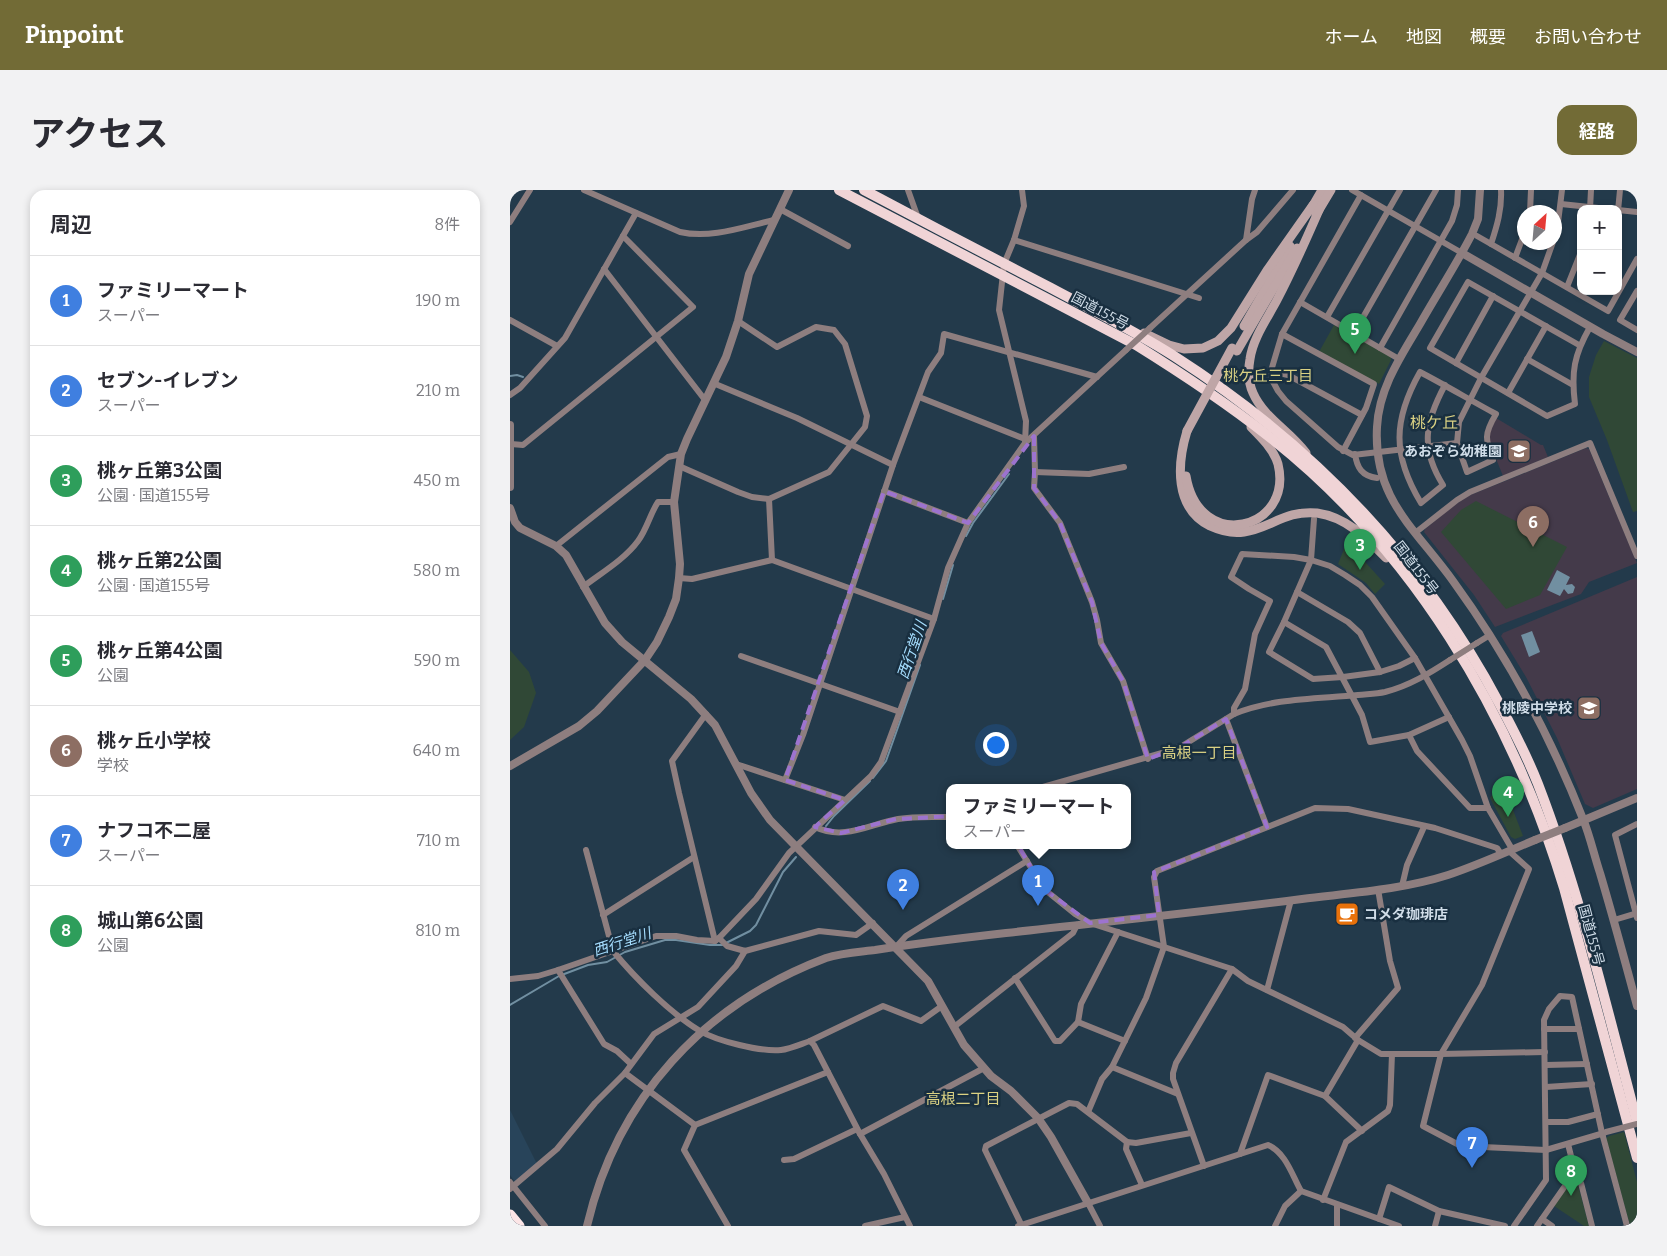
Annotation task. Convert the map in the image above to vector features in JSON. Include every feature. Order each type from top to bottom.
[{"type":"highway","name":"国道155号","points":[[839,190],[1136,345],[1235,411],[1268,435],[1299,462],[1357,518],[1400,568],[1434,615],[1475,679],[1504,733],[1528,786],[1551,846],[1637,1158]]},
{"type":"highway","name":"国道155号","points":[[864,190],[1079,303],[1176,357],[1246,406],[1311,460],[1363,510],[1409,563],[1446,614],[1484,676],[1512,728],[1536,781],[1567,867],[1637,1123]]},
{"type":"highway","points":[[510,1215],[519,1226]]},
{"type":"main road","points":[[1311,460],[1299,444],[1262,408],[1253,392],[1248,373],[1252,351],[1258,334],[1294,266],[1322,190]]},
{"type":"main road","points":[[1079,303],[1168,345],[1195,349],[1211,345],[1231,328],[1268,270],[1331,190]]},
{"type":"main road","points":[[1316,208],[1189,432],[1180,456],[1181,484],[1188,505],[1202,521],[1222,531],[1237,533],[1256,529],[1286,516],[1303,512],[1335,518],[1352,526],[1367,538],[1434,615]]},
{"type":"main road","points":[[1189,432],[1185,459],[1186,477],[1189,490],[1198,507],[1211,520],[1224,524],[1240,525],[1252,521],[1266,512],[1277,496],[1279,486],[1278,463],[1270,448],[1235,411]]},
{"type":"street","points":[[510,222],[530,190]]},
{"type":"street","points":[[584,190],[680,232],[694,235],[712,234],[774,220]]},
{"type":"street","points":[[510,766],[579,726],[597,711],[645,660],[657,642],[676,599],[679,578],[680,564],[674,502],[681,454],[704,400],[726,357],[738,321],[749,274],[789,190]]},
{"type":"street","points":[[908,190],[918,219]]},
{"type":"street","points":[[1022,190],[1024,206],[1014,240],[1004,264],[999,310],[1026,421],[1025,441]]},
{"type":"street","points":[[1246,240],[1255,190]]},
{"type":"street","points":[[717,939],[756,899],[796,845],[820,829],[845,800],[871,776],[881,762],[934,619],[948,568],[968,523],[1025,441],[1034,436],[1256,232],[1292,190]]},
{"type":"street","points":[[1352,190],[1637,352]]},
{"type":"street","points":[[1327,317],[1400,190]]},
{"type":"street","points":[[1354,333],[1436,190]]},
{"type":"street","points":[[1380,348],[1452,221],[1457,205],[1458,190]]},
{"type":"street","points":[[1480,190],[1478,219],[1462,253],[1399,359],[1381,401],[1377,424],[1377,452],[1381,474],[1387,492],[1398,511],[1475,611],[1537,717],[1584,820],[1637,1006]]},
{"type":"street","points":[[1491,244],[1498,224],[1502,202],[1501,190]]},
{"type":"street","points":[[1530,205],[1531,190]]},
{"type":"street","points":[[1562,190],[1561,204],[1577,206]]},
{"type":"street","points":[[1590,205],[1591,190]]},
{"type":"street","points":[[1618,205],[1620,190]]},
{"type":"street","points":[[1361,195],[1282,334],[1271,371],[1272,380],[1286,401],[1344,451],[1355,454],[1457,443]]},
{"type":"street","points":[[780,209],[848,246]]},
{"type":"street","points":[[1622,210],[1637,212]]},
{"type":"street","points":[[510,395],[520,388],[565,338],[636,213]]},
{"type":"street","points":[[511,444],[523,445],[693,306],[623,236]]},
{"type":"street","points":[[1477,236],[1577,293]]},
{"type":"street","points":[[1014,240],[1199,298]]},
{"type":"street","points":[[1516,258],[1519,250]]},
{"type":"street","points":[[1445,385],[1431,414],[1428,430],[1428,447],[1431,460],[1443,484],[1421,503],[1410,486],[1400,450],[1400,429],[1404,405],[1420,372],[1445,385],[1470,399],[1496,414],[1486,438],[1494,460],[1467,472],[1457,443],[1459,422],[1470,399],[1542,274],[1550,250]]},
{"type":"street","points":[[1622,278],[1637,259]]},
{"type":"street","points":[[1567,287],[1577,262]]},
{"type":"street","points":[[604,269],[704,400]]},
{"type":"street","points":[[1579,345],[1468,282],[1430,348],[1547,416],[1576,404],[1573,385],[1579,345],[1590,327]]},
{"type":"street","points":[[1637,291],[1620,320],[1637,330]]},
{"type":"street","points":[[1581,295],[1608,311],[1614,295]]},
{"type":"street","points":[[1456,363],[1493,296]]},
{"type":"street","points":[[1300,302],[1399,359]]},
{"type":"street","points":[[510,320],[557,346]]},
{"type":"street","points":[[679,466],[738,492],[752,497],[769,499],[829,472],[865,427],[867,416],[845,344],[834,330],[816,327],[777,348],[738,321]]},
{"type":"street","points":[[1508,393],[1546,326]]},
{"type":"street","points":[[786,780],[803,735],[893,465],[928,372],[940,353],[944,334],[1097,377]]},
{"type":"street","points":[[1282,334],[1374,384],[1362,415],[1344,451]]},
{"type":"street","points":[[1527,359],[1573,385]]},
{"type":"street","points":[[1271,371],[1288,375],[1362,415]]},
{"type":"street","points":[[713,383],[797,418],[893,465]]},
{"type":"street","points":[[919,397],[1025,441]]},
{"type":"street","points":[[510,425],[510,487]]},
{"type":"street","points":[[1034,436],[1036,472],[1034,488],[1060,523],[1094,611],[1101,644],[1123,681],[1148,759]]},
{"type":"street","points":[[1415,533],[1456,500],[1470,492],[1590,444],[1637,556]]},
{"type":"street","points":[[556,546],[668,457],[681,454]]},
{"type":"street","points":[[1355,454],[1357,465],[1367,476],[1377,478]]},
{"type":"street","points":[[1036,472],[1089,474],[1124,467]]},
{"type":"street","points":[[884,491],[968,523]]},
{"type":"street","points":[[769,499],[772,560]]},
{"type":"street","points":[[583,587],[627,553],[639,541],[648,526],[658,502],[674,502]]},
{"type":"street","points":[[510,508],[515,522],[520,528],[556,546],[566,555],[605,623],[622,642],[684,692],[706,714],[715,725],[751,793],[770,820],[873,923],[928,982],[964,1045],[984,1068],[1038,1118],[1051,1137],[1100,1226]]},
{"type":"street","points":[[1314,519],[1311,560],[1284,622],[1268,652],[1312,679],[1380,672],[1415,658]]},
{"type":"street","points":[[1234,714],[1234,708],[1245,689],[1256,634],[1270,601],[1249,590],[1232,577],[1242,554],[1294,557],[1330,566],[1360,585],[1382,610],[1415,658],[1470,756],[1488,808],[1507,851]]},
{"type":"street","points":[[679,578],[692,579],[772,560],[934,619]]},
{"type":"street","points":[[1297,592],[1348,622],[1360,633],[1380,672]]},
{"type":"street","points":[[1284,622],[1326,647],[1362,715],[1370,742],[1409,735],[1449,717]]},
{"type":"street","points":[[1054,784],[1148,759],[1182,746],[1234,714],[1273,702],[1352,696],[1384,692],[1402,686],[1425,676],[1490,635]]},
{"type":"street","points":[[740,656],[900,712]]},
{"type":"street","points":[[706,714],[672,761],[694,857],[717,939]]},
{"type":"street","points":[[1226,719],[1267,826]]},
{"type":"street","points":[[1409,735],[1417,751],[1470,808],[1488,808]]},
{"type":"street","points":[[736,764],[845,800]]},
{"type":"street","points":[[587,1226],[597,1190],[611,1154],[633,1111],[680,1051],[719,1016],[768,984],[828,957],[1090,923],[1402,886],[1448,875],[1637,798]]},
{"type":"street","points":[[1088,1112],[1102,1079],[1112,1067],[1146,998],[1164,947],[1154,877],[1157,871],[1315,808],[1348,809],[1435,828],[1507,851],[1529,869],[1482,984],[1441,1054],[1423,1126],[1461,1146],[1546,1150],[1637,1123]]},
{"type":"street","points":[[820,829],[841,833],[913,817],[946,817]]},
{"type":"street","points":[[1614,920],[1637,915],[1615,835],[1637,824]]},
{"type":"street","points":[[1402,886],[1407,866],[1424,827]]},
{"type":"street","points":[[1020,849],[1044,889],[1074,914],[1090,923],[1232,969],[1248,981],[1343,1027],[1356,1039],[1381,1054],[1544,1052]]},
{"type":"street","points":[[586,850],[615,955],[636,978],[680,1017],[701,1032],[758,1049],[782,1050],[810,1041],[883,1006],[921,1021],[942,1006]]},
{"type":"street","points":[[603,915],[694,857]]},
{"type":"street","points":[[896,947],[906,936],[1027,861]]},
{"type":"street","points":[[1325,1096],[1356,1039],[1398,988],[1390,961],[1378,889]]},
{"type":"street","points":[[1267,990],[1292,900]]},
{"type":"street","points":[[510,979],[560,974],[615,955],[656,936],[676,936],[697,940],[717,939],[727,946],[745,951],[819,931],[856,934],[873,923]]},
{"type":"street","points":[[954,1027],[1073,933],[1077,925]]},
{"type":"street","points":[[1015,978],[1054,1041],[1060,1040],[1078,1022],[1081,1004],[1118,932]]},
{"type":"street","points":[[545,1226],[511,1186],[557,1149],[584,1115],[625,1073],[654,1034],[688,1014],[712,993],[736,966],[745,951]]},
{"type":"street","points":[[1204,1166],[1173,1079],[1176,1063],[1232,969]]},
{"type":"street","points":[[560,974],[604,1044],[617,1051],[631,1064]]},
{"type":"street","points":[[1514,1226],[1546,1180],[1544,1020],[1549,1009],[1560,996],[1572,997],[1598,1114],[1627,1226]]},
{"type":"street","points":[[1078,1022],[1125,1041]]},
{"type":"street","points":[[1544,1029],[1579,1029]]},
{"type":"street","points":[[810,1041],[884,1174],[910,1226]]},
{"type":"street","points":[[1323,1200],[1346,1142],[1388,1111],[1390,1105],[1392,1054]]},
{"type":"street","points":[[1546,1065],[1587,1064]]},
{"type":"street","points":[[1112,1067],[1178,1094]]},
{"type":"street","points":[[784,1160],[794,1159],[859,1131],[984,1068]]},
{"type":"street","points":[[728,1226],[684,1150],[695,1125],[828,1072]]},
{"type":"street","points":[[625,1073],[695,1125]]},
{"type":"street","points":[[1240,1154],[1268,1075],[1325,1096],[1362,1131]]},
{"type":"street","points":[[1546,1087],[1592,1084]]},
{"type":"street","points":[[1191,1133],[1136,1143],[1127,1142],[1077,1104],[1069,1103],[986,1146],[985,1150],[1020,1226],[1268,1145],[1276,1148],[1281,1154],[1301,1191],[1398,1226]]},
{"type":"street","points":[[1546,1122],[1568,1122],[1598,1114]]},
{"type":"street","points":[[1127,1142],[1126,1149],[1142,1185]]},
{"type":"street","points":[[1537,1226],[1572,1176],[1573,1164],[1568,1144]]},
{"type":"street","points":[[1572,1176],[1581,1183],[1592,1226]]},
{"type":"street","points":[[1379,1219],[1389,1187],[1439,1211],[1505,1226]]},
{"type":"street","points":[[1275,1226],[1285,1206],[1301,1191]]},
{"type":"street","points":[[1337,1205],[1337,1226]]},
{"type":"street","points":[[1435,1226],[1439,1211]]},
{"type":"street","points":[[865,1226],[906,1217]]},
{"type":"street","points":[[1542,1219],[1552,1226]]},
{"type":"highlighted area","points":[[1034,436],[1034,488],[1060,523],[1092,602],[1101,643],[1123,681],[1148,759],[1182,746],[1226,719],[1267,827],[1154,872],[1159,915],[1090,923],[1044,889],[995,807],[975,815],[896,819],[841,833],[815,827],[845,800],[785,780],[884,491],[968,523]]},
{"type":"shaded area","name":"あおぞら幼稚園","points":[[1496,418],[1543,445],[1548,457],[1503,476],[1490,444],[1489,434]]},
{"type":"shaded area","points":[[1586,448],[1589,449],[1637,563],[1589,582],[1581,594],[1495,627],[1474,595],[1424,532],[1425,529],[1468,496]]},
{"type":"shaded area","points":[[1557,570],[1570,577],[1566,585],[1572,584],[1575,587],[1573,593],[1568,594],[1564,589],[1560,596],[1547,590]]},
{"type":"shaded area","name":"桃陵中学校","points":[[1637,577],[1637,789],[1593,808],[1585,804],[1557,738],[1526,677],[1501,636],[1503,633]]},
{"type":"shaded area","points":[[1532,631],[1540,652],[1529,657],[1521,635]]},
{"type":"shaded area","points":[[510,1110],[537,1164],[515,1182],[510,1175]]},
{"type":"green space","points":[[1334,325],[1391,357],[1379,384],[1319,352]]},
{"type":"green space","points":[[1604,341],[1637,358],[1637,511],[1633,512],[1589,397],[1589,377],[1596,355]]},
{"type":"green space","points":[[1476,501],[1567,547],[1540,595],[1506,609],[1441,532],[1461,510]]},
{"type":"green space","points":[[1346,544],[1357,553],[1385,584],[1375,594],[1366,583],[1338,564]]},
{"type":"green space","points":[[510,650],[529,672],[536,693],[524,727],[510,740]]},
{"type":"green space","points":[[1502,781],[1523,836],[1515,839],[1511,837],[1490,798]]},
{"type":"green space","points":[[1624,1132],[1637,1182],[1637,1226],[1630,1226],[1606,1138]]},
{"type":"green space","points":[[1573,1181],[1578,1185],[1589,1226],[1584,1226],[1554,1206],[1570,1182]]},
{"type":"waterway","points":[[510,376],[517,375],[523,377]]},
{"type":"waterway","name":"西行堂川","points":[[966,536],[973,523],[1009,474]]},
{"type":"waterway","name":"西行堂川","points":[[943,599],[953,565]]},
{"type":"waterway","name":"西行堂川","points":[[873,778],[886,761],[920,665]]},
{"type":"waterway","name":"西行堂川","points":[[826,826],[870,781]]},
{"type":"waterway","name":"西行堂川","points":[[510,1005],[559,976],[588,965],[607,962],[625,952],[665,940],[722,945],[750,931],[756,925],[783,872],[796,857]]},
{"type":"place","name":"桃ヶ丘第4公園","points":[[1355,354]]},
{"type":"place","name":"あおぞら幼稚園","points":[[1519,451]]},
{"type":"place","name":"桃ヶ丘小学校","points":[[1533,547]]},
{"type":"place","name":"桃ヶ丘第3公園","points":[[1360,570]]},
{"type":"place","name":"桃陵中学校","points":[[1589,708]]},
{"type":"place","name":"桃ヶ丘第2公園","points":[[1508,817]]},
{"type":"place","name":"ファミリーマート","points":[[1038,906]]},
{"type":"place","name":"セブン-イレブン","points":[[903,910]]},
{"type":"place","name":"コメダ珈琲店","points":[[1347,914]]},
{"type":"place","name":"ナフコ不二屋","points":[[1472,1168]]},
{"type":"place","name":"城山第6公園","points":[[1571,1196]]},
{"type":"district","name":"桃ケ丘三丁目","points":[[1268,376]]},
{"type":"district","name":"桃ケ丘","points":[[1434,422]]},
{"type":"district","name":"高根一丁目","points":[[1199,753]]},
{"type":"district","name":"高根二丁目","points":[[963,1099]]}]
